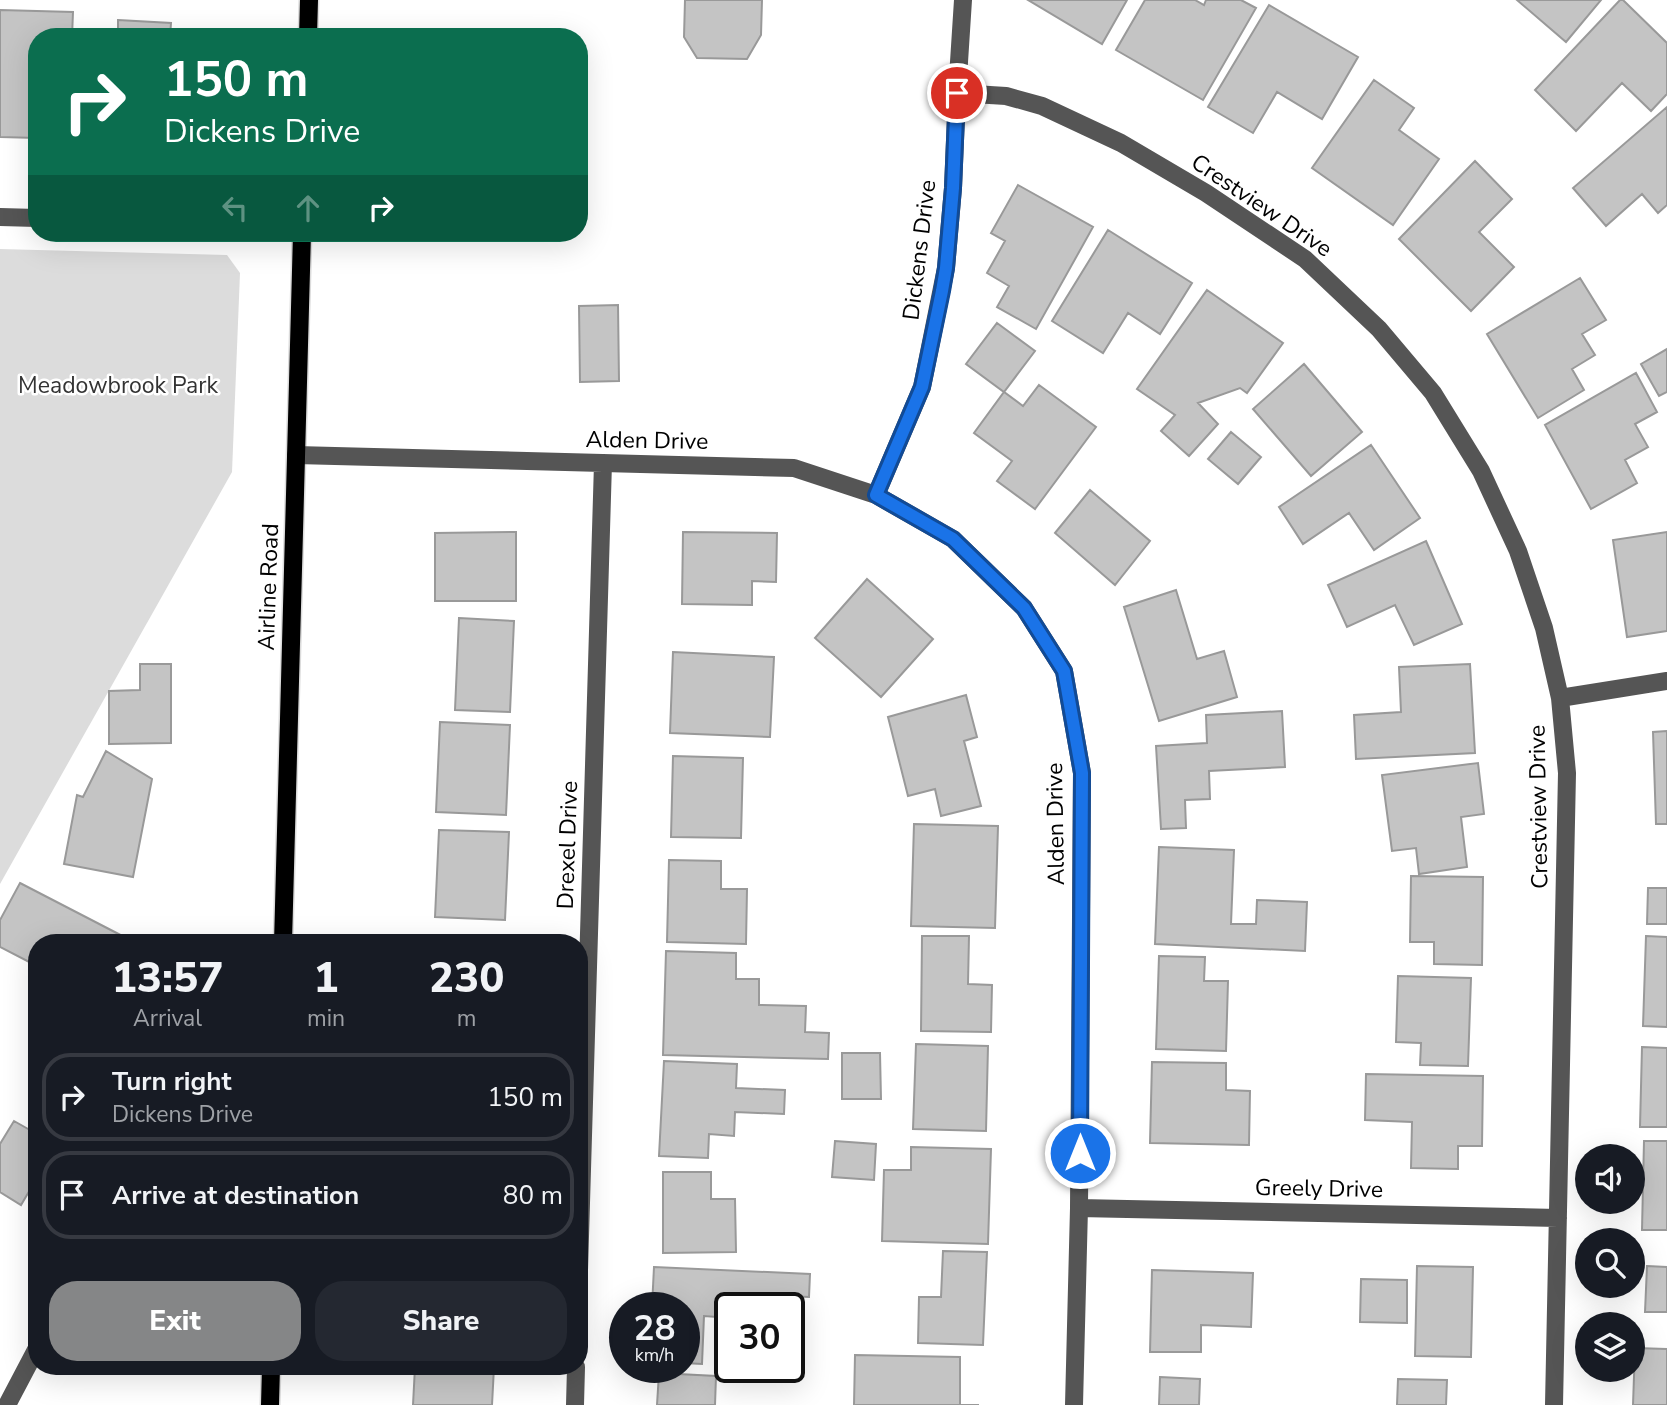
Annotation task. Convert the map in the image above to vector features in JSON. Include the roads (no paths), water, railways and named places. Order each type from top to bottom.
[{"type":"main road","points":[[308,28],[309,0]]},
{"type":"main road","name":"Airline Road","points":[[283,934],[302,242]]},
{"type":"main road","points":[[270,1405],[271,1375]]},
{"type":"street","name":"Dickens Drive","points":[[876,495],[922,387],[944,281],[953,188],[963,0]]},
{"type":"street","name":"Crestview Drive","points":[[957,93],[1006,96],[1042,106],[1121,143],[1206,193],[1305,258],[1379,329],[1433,393],[1481,471],[1518,551],[1544,628],[1560,698],[1567,774],[1554,1405]]},
{"type":"street","points":[[0,217],[28,218]]},
{"type":"street","name":"Alden Drive","points":[[296,455],[794,468],[876,495],[953,539],[1024,608],[1064,671],[1082,773],[1079,1208],[1074,1405]]},
{"type":"street","name":"Drexel Drive","points":[[588,967],[603,463]]},
{"type":"street","points":[[1560,698],[1667,681]]},
{"type":"street","name":"Greely Drive","points":[[1079,1208],[1558,1218]]},
{"type":"street","points":[[7,1405],[28,1365]]},
{"type":"street","points":[[575,1405],[576,1375]]},
{"type":"park label","name":"Meadowbrook Park","points":[[118,385]]}]
